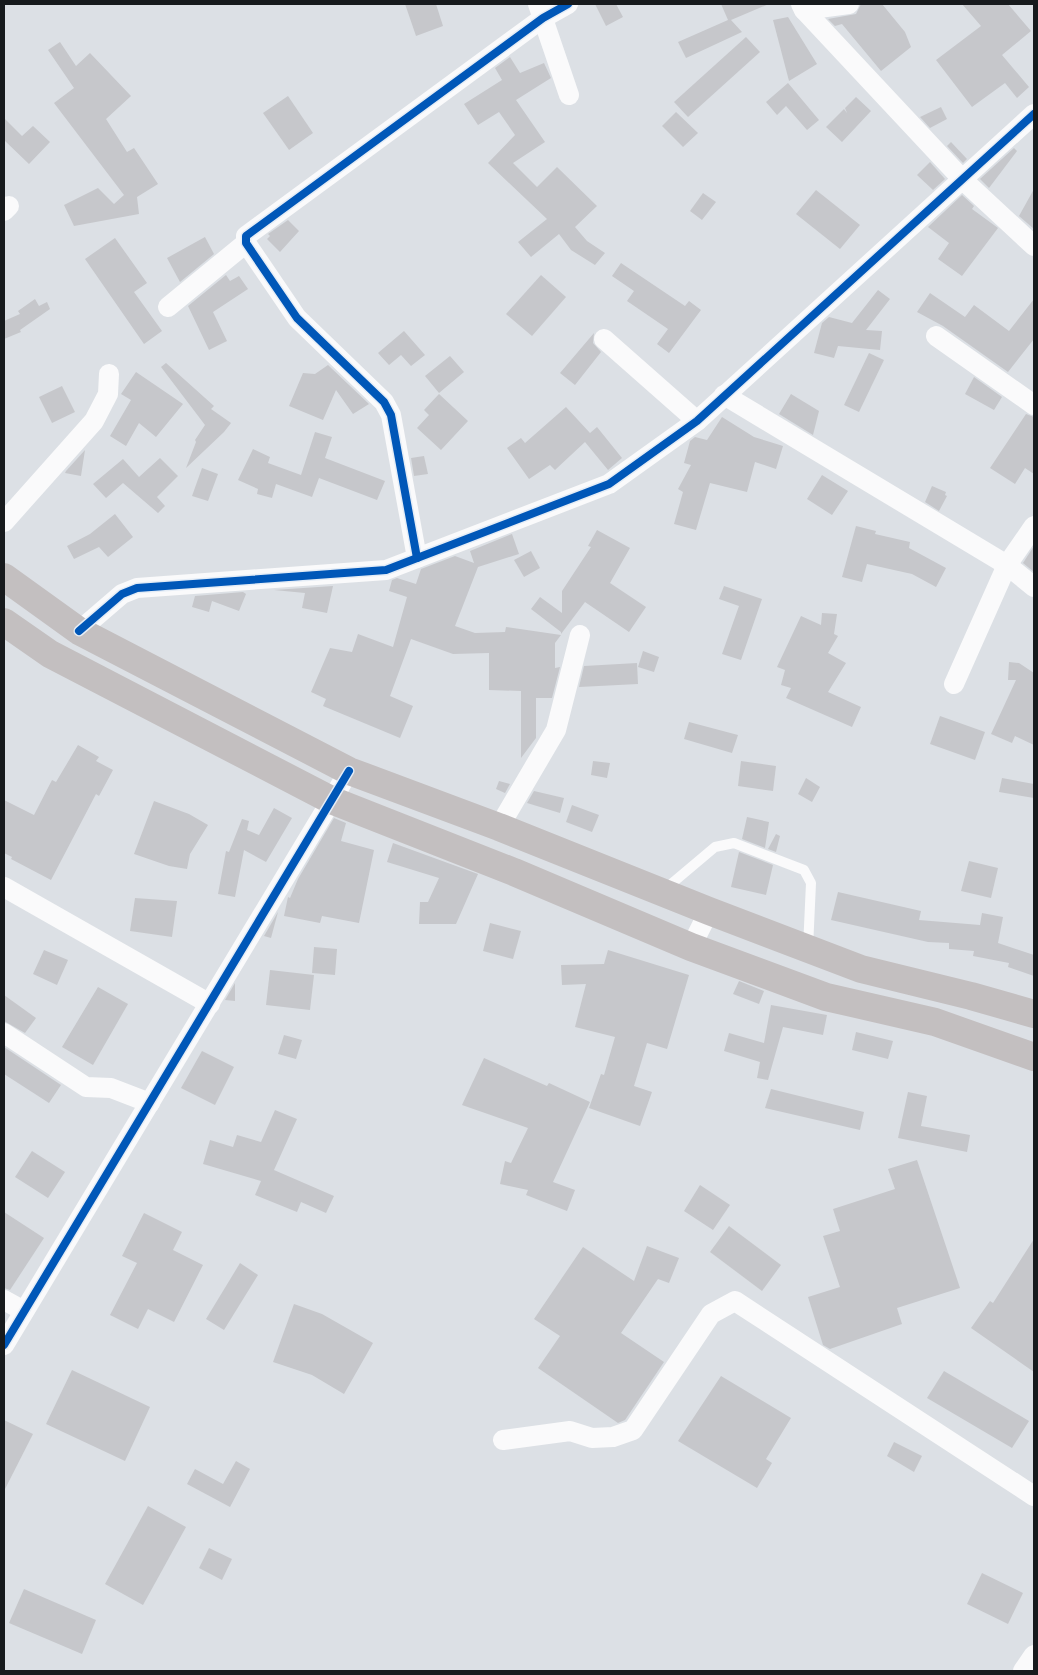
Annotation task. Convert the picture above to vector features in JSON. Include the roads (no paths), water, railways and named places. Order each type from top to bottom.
[{"type":"highway","points":[[4,577],[79,631],[348,771],[499,827],[709,911],[861,969],[971,996],[1034,1014]]},
{"type":"highway","points":[[4,622],[50,654],[331,800],[514,872],[691,947],[826,997],[935,1022],[1034,1057]]},
{"type":"street","points":[[417,558],[391,415],[388,408],[298,318],[246,243],[246,236],[249,231],[540,11],[568,4]]},
{"type":"street","points":[[803,7],[850,4]]},
{"type":"street","points":[[803,7],[963,180],[1034,246]]},
{"type":"street","points":[[540,11],[569,95]]},
{"type":"street","points":[[79,631],[122,594],[137,588],[386,570],[609,484],[697,421],[1034,114]]},
{"type":"street","points":[[168,307],[246,243]]},
{"type":"street","points":[[936,336],[1034,405]]},
{"type":"street","points":[[604,339],[697,421]]},
{"type":"street","points":[[4,522],[94,421],[108,394],[109,374]]},
{"type":"street","points":[[724,395],[1007,565],[1034,587]]},
{"type":"street","points":[[954,684],[1007,565],[1034,526]]},
{"type":"street","points":[[499,827],[556,730],[580,635]]},
{"type":"street","points":[[4,1345],[348,771]]},
{"type":"street","points":[[4,887],[210,1004]]},
{"type":"street","points":[[691,947],[709,911]]},
{"type":"street","points":[[4,1033],[86,1087],[111,1088],[150,1103]]},
{"type":"street","points":[[4,1300],[24,1311]]},
{"type":"street","points":[[503,1440],[570,1431],[592,1438],[613,1437],[633,1430],[711,1314],[735,1301],[1034,1496]]},
{"type":"street","points":[[1024,1671],[1034,1655]]},
{"type":"lane","points":[[661,892],[715,847],[734,843],[804,870],[811,883],[808,949]]}]
